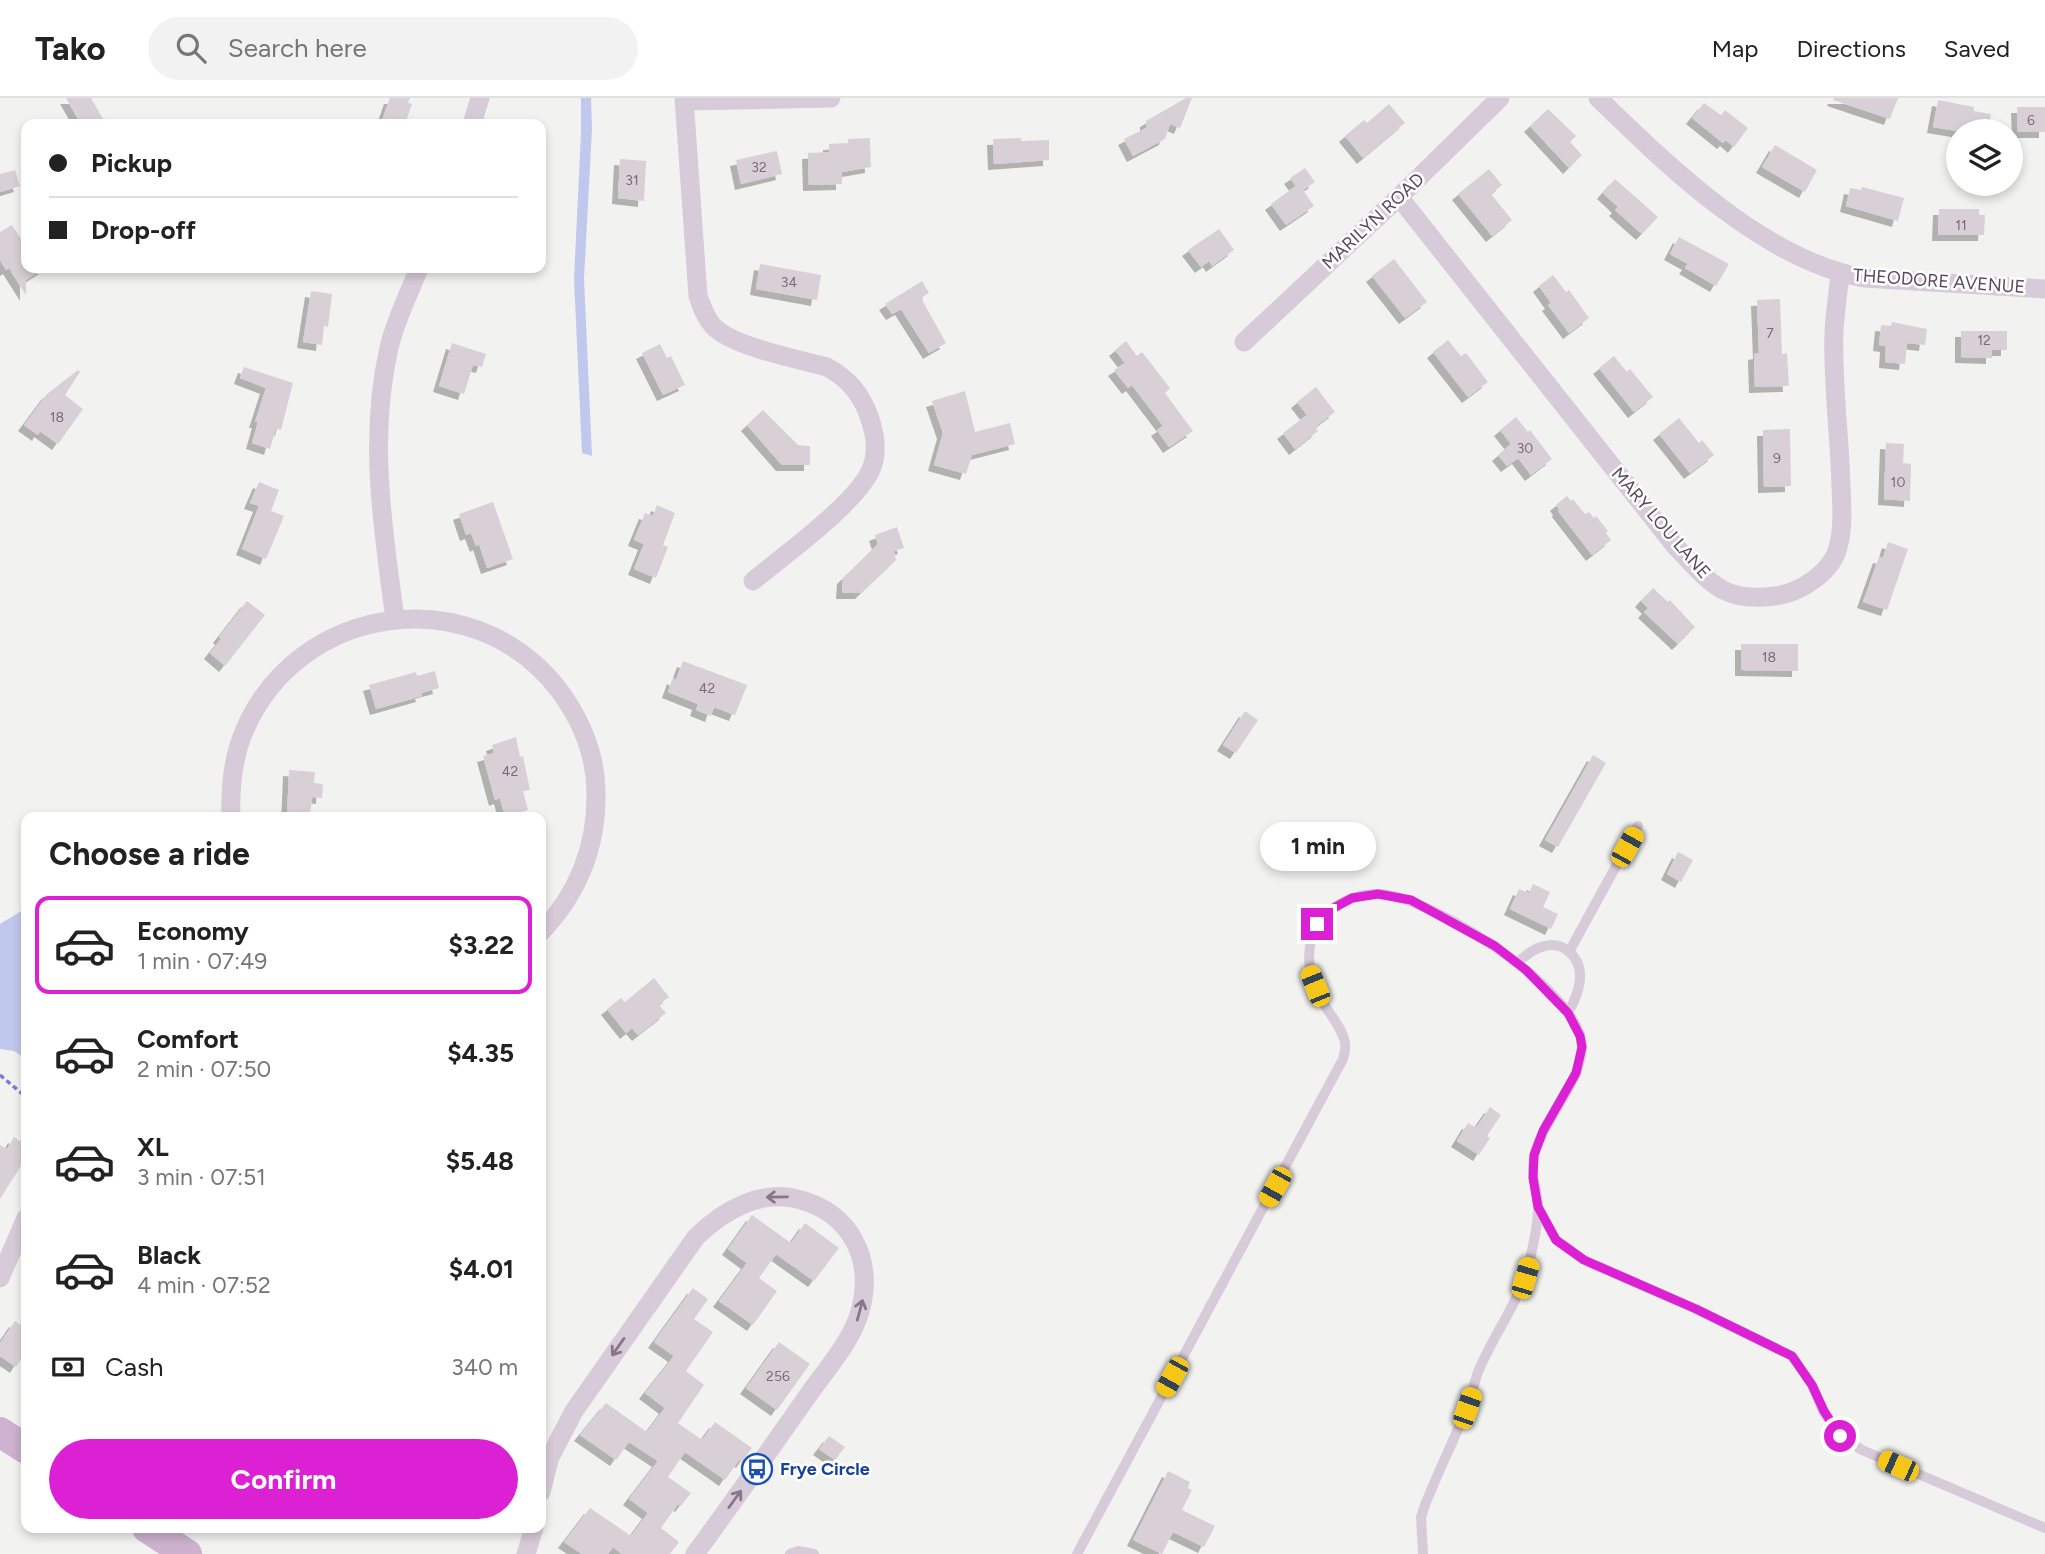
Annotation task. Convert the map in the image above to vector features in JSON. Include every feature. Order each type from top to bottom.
[{"type":"main road","points":[[0,1432],[21,1446]]},
{"type":"main road","points":[[156,1533],[187,1554]]},
{"type":"street","points":[[474,119],[480,98]]},
{"type":"street","points":[[752,581],[837,511],[858,489],[873,464],[874,432],[865,403],[856,390],[837,373],[827,367],[736,341],[719,331],[706,317],[698,296],[684,100],[831,98]]},
{"type":"street","name":"MARILYN ROAD","points":[[1244,342],[1500,98]]},
{"type":"street","name":"THEODORE AVENUE","points":[[1598,98],[1662,160],[1744,223],[1781,246],[1840,274],[1906,282],[2045,289]]},
{"type":"street","name":"MARY LOU LANE","points":[[1399,197],[1676,547],[1720,589],[1737,596],[1756,598],[1782,595],[1804,586],[1821,574],[1835,555],[1842,520],[1834,333],[1840,274]]},
{"type":"street","points":[[395,619],[378,483],[379,418],[389,347],[417,273]]},
{"type":"street","points":[[230,812],[233,771],[243,735],[255,709],[272,685],[314,647],[358,628],[395,619],[424,618],[453,622],[480,630],[530,659],[551,679],[582,728],[591,755],[596,783],[592,841],[584,868],[573,889],[546,927]]},
{"type":"street","points":[[546,1473],[557,1440],[574,1411],[696,1237],[718,1217],[763,1198],[789,1197],[819,1206],[855,1242],[865,1267],[863,1296],[854,1329],[695,1554]]},
{"type":"street","points":[[0,1278],[21,1230]]},
{"type":"street","points":[[526,1554],[532,1533]]},
{"type":"lane","points":[[1569,952],[1638,827]]},
{"type":"lane","points":[[1077,1554],[1343,1059],[1343,1035],[1322,1001],[1309,972],[1307,948],[1317,924],[1332,909],[1352,898],[1378,894],[1411,900],[1495,946],[1517,963],[1568,1013],[1581,1041],[1580,1060],[1576,1073],[1543,1131],[1534,1155],[1533,1178],[1538,1207],[1556,1240],[1584,1260],[1696,1309],[1792,1356],[1812,1385],[1840,1436],[1862,1450],[2045,1528]]},
{"type":"lane","points":[[1517,963],[1546,945],[1555,945],[1569,952],[1579,965],[1580,978],[1576,998],[1568,1013]]},
{"type":"lane","points":[[1423,1554],[1421,1517],[1467,1408],[1479,1371],[1520,1293],[1529,1263],[1538,1207]]},
{"type":"lane","points":[[790,1554],[798,1551],[814,1554]]},
{"type":"path","points":[[0,1075],[21,1093]]},
{"type":"shaded area","points":[[581,98],[591,98],[592,129],[584,279],[592,456],[582,453],[574,279]]},
{"type":"shaded area","points":[[21,911],[21,1056],[14,1051],[0,1049],[0,924]]},
{"type":"building","points":[[66,98],[91,98],[103,119],[78,119]]},
{"type":"building","points":[[390,98],[410,98],[408,103],[412,104],[407,119],[383,119]]},
{"type":"building","points":[[1186,98],[1192,98],[1180,128],[1170,124],[1165,139],[1133,156],[1124,139],[1146,128],[1146,121]]},
{"type":"building","points":[[1898,98],[1890,119],[1833,100]]},
{"type":"building","points":[[1938,100],[1974,107],[1974,111],[1991,114],[1990,119],[1946,119],[1946,129],[1933,127]]},
{"type":"building","points":[[1704,103],[1721,115],[1725,110],[1748,128],[1734,147],[1726,140],[1723,143],[1692,118]]},
{"type":"building","points":[[1389,104],[1405,123],[1363,158],[1345,136],[1364,120],[1367,123]]},
{"type":"building","points":[[2017,107],[2045,107],[2045,132],[2023,132],[2023,119],[2017,119]]},
{"type":"building","points":[[1548,109],[1576,136],[1570,142],[1582,155],[1569,168],[1530,126]]},
{"type":"building","points":[[870,138],[871,167],[842,172],[842,184],[809,185],[808,153],[829,152],[829,144],[848,143],[848,139]]},
{"type":"building","points":[[1021,138],[1021,141],[1049,140],[1049,160],[994,164],[993,139]]},
{"type":"building","points":[[1775,145],[1817,170],[1805,192],[1762,167]]},
{"type":"building","points":[[777,151],[782,174],[741,184],[736,160]]},
{"type":"building","points":[[620,159],[646,161],[644,201],[618,198]]},
{"type":"building","points":[[1305,168],[1315,182],[1303,190],[1314,206],[1286,225],[1271,204],[1296,186],[1290,178]]},
{"type":"building","points":[[1489,169],[1502,185],[1491,194],[1512,220],[1492,236],[1458,194]]},
{"type":"building","points":[[15,170],[20,186],[0,192],[0,174]]},
{"type":"building","points":[[1615,179],[1658,217],[1642,234],[1615,210],[1618,207],[1603,193]]},
{"type":"building","points":[[1862,187],[1904,198],[1898,221],[1846,206],[1850,188],[1861,190]]},
{"type":"building","points":[[1939,209],[1979,209],[1979,215],[1985,215],[1984,235],[1938,235]]},
{"type":"building","points":[[12,225],[21,239],[21,273],[37,273],[26,280],[26,295],[9,268],[6,270],[0,260],[0,232]]},
{"type":"building","points":[[1219,229],[1234,250],[1212,266],[1209,261],[1201,267],[1188,250]]},
{"type":"building","points":[[1679,237],[1729,264],[1716,286],[1685,268],[1688,264],[1670,254]]},
{"type":"building","points":[[1394,259],[1427,302],[1405,318],[1372,276]]},
{"type":"building","points":[[760,264],[821,275],[817,300],[756,289]]},
{"type":"building","points":[[1553,275],[1566,292],[1569,290],[1589,318],[1569,333],[1548,305],[1551,303],[1539,286]]},
{"type":"building","points":[[922,281],[929,293],[921,298],[946,343],[929,353],[901,309],[892,314],[885,304]]},
{"type":"building","points":[[311,291],[332,294],[328,327],[324,326],[322,345],[303,342]]},
{"type":"building","points":[[1780,299],[1782,354],[1787,353],[1789,386],[1755,387],[1754,354],[1759,353],[1757,300]]},
{"type":"building","points":[[1892,322],[1927,329],[1925,345],[1907,343],[1905,364],[1885,362],[1886,346],[1879,345],[1881,325],[1891,326]]},
{"type":"building","points":[[1961,331],[2007,331],[2007,350],[1992,350],[1992,358],[1961,357]]},
{"type":"building","points":[[1448,340],[1461,356],[1466,353],[1488,382],[1468,397],[1433,352]]},
{"type":"building","points":[[1126,341],[1137,356],[1142,352],[1170,388],[1165,393],[1193,431],[1169,447],[1157,430],[1163,426],[1132,385],[1128,388],[1114,370],[1125,363],[1115,350]]},
{"type":"building","points":[[452,343],[486,354],[482,367],[473,365],[464,394],[439,386]]},
{"type":"building","points":[[660,344],[667,358],[671,356],[685,385],[663,395],[642,353]]},
{"type":"building","points":[[1614,356],[1627,372],[1630,369],[1653,397],[1634,412],[1599,368]]},
{"type":"building","points":[[244,367],[293,383],[281,430],[276,428],[270,449],[252,443],[258,422],[255,422],[266,388],[240,378]]},
{"type":"building","points":[[78,370],[80,372],[65,395],[83,409],[58,444],[40,431],[38,435],[24,425],[47,394]]},
{"type":"building","points":[[1316,387],[1335,412],[1315,427],[1318,431],[1295,449],[1283,433],[1307,415],[1297,402]]},
{"type":"building","points":[[965,391],[975,432],[1010,423],[1015,444],[972,455],[966,474],[934,465],[943,433],[932,401]]},
{"type":"building","points":[[763,410],[798,445],[810,446],[810,465],[782,465],[747,425]]},
{"type":"building","points":[[1516,417],[1528,432],[1530,430],[1552,459],[1531,475],[1518,458],[1507,466],[1498,455],[1511,444],[1500,430]]},
{"type":"building","points":[[1679,418],[1699,443],[1702,440],[1714,455],[1690,473],[1659,434]]},
{"type":"building","points":[[1790,429],[1791,486],[1764,487],[1763,430]]},
{"type":"building","points":[[1886,443],[1904,444],[1903,463],[1911,464],[1910,501],[1884,499]]},
{"type":"building","points":[[259,482],[279,490],[271,511],[284,516],[266,559],[242,549],[259,506],[250,503]]},
{"type":"building","points":[[1567,496],[1571,501],[1573,499],[1585,514],[1589,512],[1594,518],[1596,516],[1608,531],[1606,533],[1611,540],[1592,555],[1558,511],[1556,505]]},
{"type":"building","points":[[493,502],[513,559],[487,568],[479,544],[476,546],[471,533],[466,535],[459,514]]},
{"type":"building","points":[[657,505],[675,513],[663,545],[668,547],[656,578],[634,569],[644,544],[634,540],[645,513],[653,516]]},
{"type":"building","points":[[897,527],[904,548],[894,551],[896,560],[861,593],[842,593],[843,578],[878,544],[875,535]]},
{"type":"building","points":[[1888,542],[1908,549],[1887,610],[1863,602],[1879,557],[1883,558]]},
{"type":"building","points":[[1653,588],[1668,602],[1670,600],[1695,627],[1678,644],[1644,612],[1648,608],[1641,601]]},
{"type":"building","points":[[247,601],[265,615],[225,666],[210,653]]},
{"type":"building","points":[[1741,644],[1798,644],[1798,671],[1741,670]]},
{"type":"building","points":[[683,661],[747,685],[735,715],[714,707],[711,716],[696,710],[698,704],[668,692]]},
{"type":"building","points":[[435,671],[439,688],[421,693],[422,696],[376,709],[369,685],[416,672],[417,676]]},
{"type":"building","points":[[1245,711],[1258,720],[1236,753],[1223,745]]},
{"type":"building","points":[[516,737],[530,790],[523,791],[528,810],[504,812],[500,798],[495,800],[483,756],[494,753],[492,745]]},
{"type":"building","points":[[1593,755],[1606,763],[1558,847],[1545,840]]},
{"type":"building","points":[[289,770],[315,772],[314,783],[323,784],[322,798],[312,797],[310,812],[287,812]]},
{"type":"building","points":[[1678,852],[1693,860],[1681,882],[1667,874]]},
{"type":"building","points":[[1533,884],[1550,892],[1543,907],[1558,914],[1551,929],[1510,909],[1519,889],[1529,893]]},
{"type":"building","points":[[654,978],[669,997],[659,1005],[666,1013],[638,1035],[632,1028],[626,1033],[607,1009],[621,998],[625,1002]]},
{"type":"building","points":[[1490,1107],[1501,1115],[1487,1136],[1490,1138],[1479,1155],[1457,1141],[1468,1123],[1476,1128]]},
{"type":"building","points":[[14,1137],[21,1142],[21,1166],[0,1199],[0,1145],[7,1149]]},
{"type":"building","points":[[752,1215],[791,1243],[805,1223],[839,1248],[814,1281],[776,1254],[759,1278],[777,1291],[753,1325],[719,1301],[747,1263],[728,1249]]},
{"type":"building","points":[[693,1288],[708,1299],[694,1319],[713,1332],[686,1371],[704,1385],[678,1423],[702,1440],[715,1422],[752,1448],[742,1462],[739,1460],[725,1480],[685,1452],[668,1477],[691,1493],[681,1506],[678,1504],[661,1528],[679,1542],[670,1554],[622,1554],[613,1547],[608,1554],[582,1554],[564,1542],[590,1508],[631,1536],[648,1513],[629,1499],[658,1461],[629,1442],[616,1460],[580,1435],[606,1403],[647,1432],[665,1408],[645,1393],[674,1356],[654,1342]]},
{"type":"building","points":[[15,1321],[21,1325],[21,1359],[16,1367],[0,1356],[0,1343]]},
{"type":"building","points":[[779,1342],[810,1364],[777,1410],[746,1388]]},
{"type":"building","points":[[829,1436],[845,1447],[835,1460],[819,1449]]},
{"type":"building","points":[[1168,1471],[1190,1482],[1188,1488],[1192,1490],[1182,1510],[1215,1526],[1204,1547],[1173,1532],[1162,1554],[1133,1540]]},
{"type":"place","name":"Frye Circle","points":[[757,1469]]},
{"type":"route","points":[[1317,924],[1332,909],[1352,898],[1378,894],[1411,900],[1495,946],[1526,970],[1568,1013],[1580,1036],[1582,1047],[1576,1073],[1543,1131],[1534,1155],[1533,1178],[1538,1207],[1556,1240],[1584,1260],[1696,1309],[1792,1356],[1812,1385],[1840,1436]]}]
